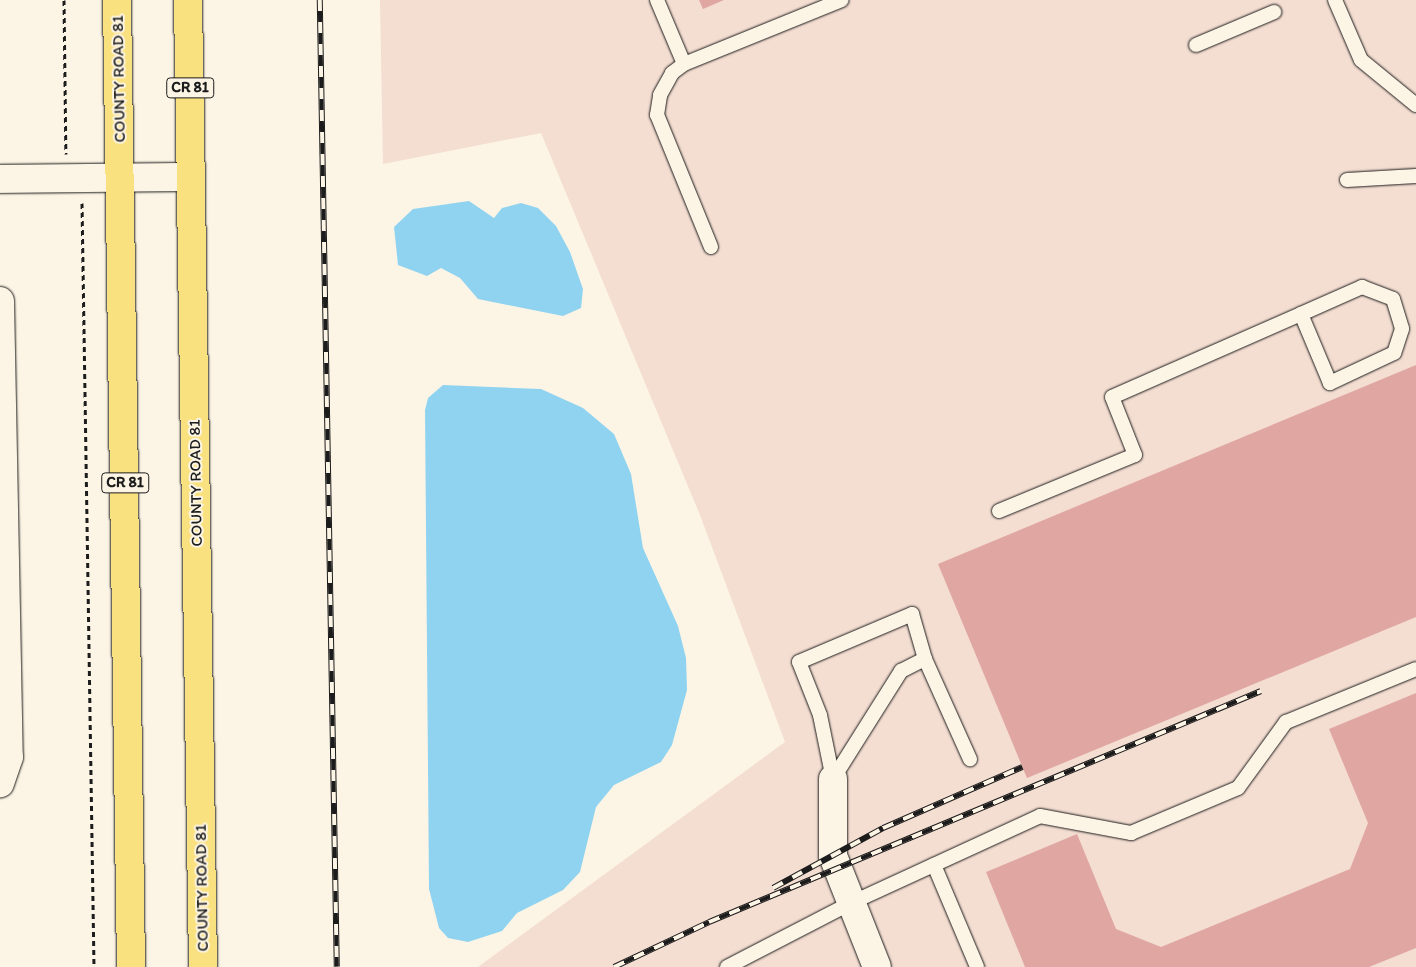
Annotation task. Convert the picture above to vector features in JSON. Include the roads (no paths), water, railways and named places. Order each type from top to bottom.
[{"type":"highway","name":"COUNTY ROAD 81","points":[[117,0],[131,967]]},
{"type":"highway","name":"COUNTY ROAD 81","points":[[188,0],[203,967]]},
{"type":"street","points":[[0,179],[191,177]]},
{"type":"street","points":[[0,301],[9,757],[0,783]]},
{"type":"street","points":[[833,779],[833,856],[877,967]]},
{"type":"lane","points":[[657,0],[684,64]]},
{"type":"lane","points":[[710,247],[658,115],[660,95],[672,73],[684,64],[842,0]]},
{"type":"lane","points":[[1335,0],[1361,60],[1416,105]]},
{"type":"lane","points":[[1196,45],[1274,12]]},
{"type":"lane","points":[[1347,180],[1416,176]]},
{"type":"lane","points":[[999,512],[1135,455],[1112,397],[1362,287],[1393,299],[1402,329],[1394,353],[1330,383],[1301,314]]},
{"type":"lane","points":[[833,779],[820,715],[799,662],[912,614],[925,659],[970,759]]},
{"type":"lane","points":[[833,779],[901,671],[925,659]]},
{"type":"lane","points":[[727,967],[851,903],[1040,816],[1131,833],[1238,788],[1286,722],[1416,669]]},
{"type":"lane","points":[[934,865],[977,967]]},
{"type":"water","points":[[469,201],[494,218],[502,208],[521,203],[538,208],[556,226],[570,252],[583,289],[581,308],[563,316],[478,299],[460,278],[441,268],[427,276],[398,265],[394,227],[413,209]]},
{"type":"water","points":[[443,385],[541,389],[583,408],[614,434],[631,474],[643,548],[678,626],[686,658],[687,690],[672,745],[661,762],[614,785],[596,807],[580,872],[563,890],[517,913],[502,931],[468,942],[448,938],[439,928],[429,889],[425,410],[428,398]]},
{"type":"railway","points":[[320,0],[337,967]]},
{"type":"railway","points":[[614,967],[709,922],[1261,691]]},
{"type":"railway","points":[[773,888],[883,828],[1022,767]]}]
